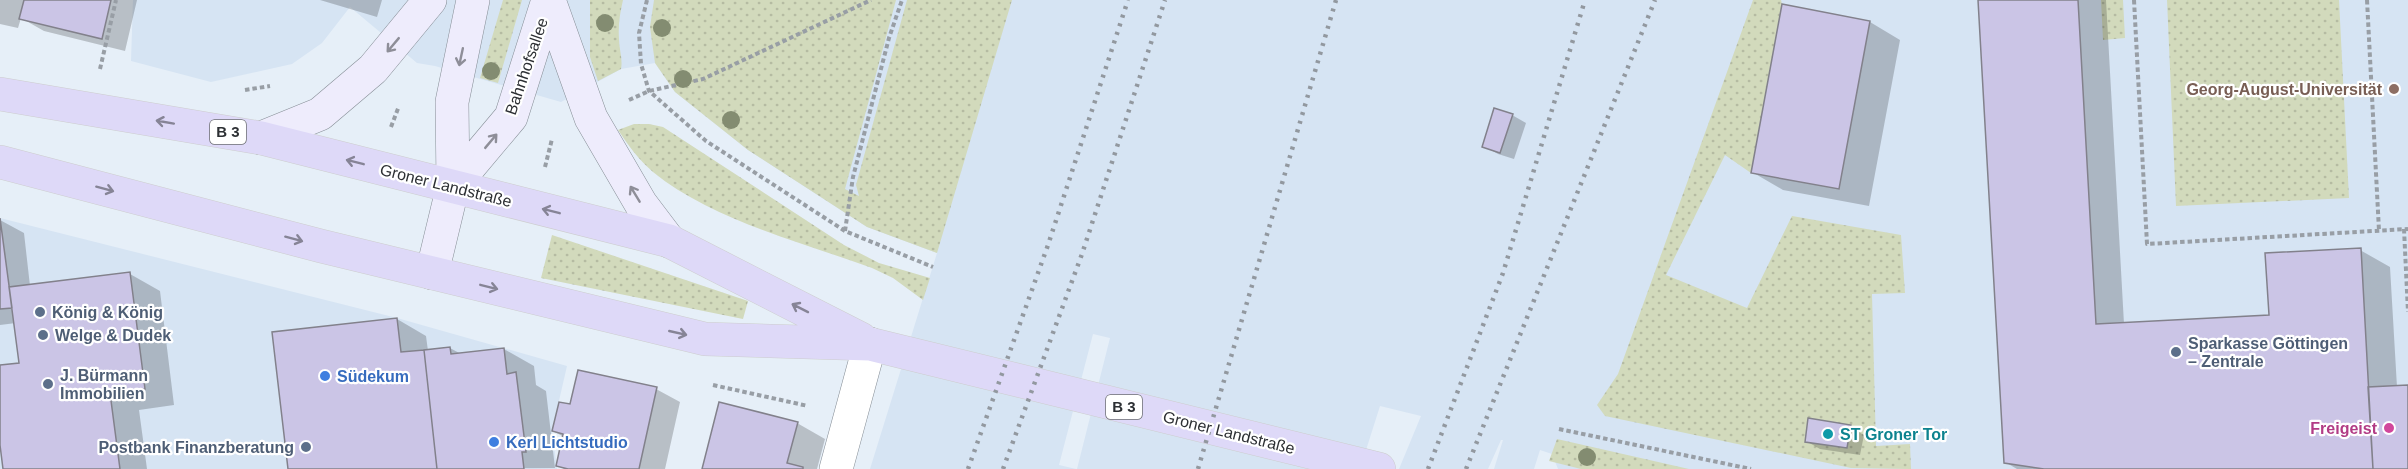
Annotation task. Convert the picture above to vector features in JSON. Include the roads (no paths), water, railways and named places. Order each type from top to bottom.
[{"type":"main road","points":[[261,138],[320,114],[373,69],[430,0]]},
{"type":"main road","name":"Bahnhofsallee","points":[[432,273],[453,186],[452,102],[473,0]]},
{"type":"main road","points":[[549,0],[591,117],[641,204],[669,241]]},
{"type":"main road","name":"Bahnhofsallee","points":[[453,186],[511,117],[549,0]]},
{"type":"main road","name":"Groner Landstraße","points":[[0,94],[261,138],[669,241],[870,344]]},
{"type":"main road","name":"Groner Landstraße","points":[[0,162],[432,273],[705,339],[870,344],[1379,469]]},
{"type":"street","points":[[836,469],[870,344]]},
{"type":"railway","points":[[968,469],[1048,245],[1128,0]]},
{"type":"railway","points":[[1003,469],[1082,254],[1165,0]]},
{"type":"railway","points":[[1198,469],[1336,0]]},
{"type":"railway","points":[[1428,469],[1503,273],[1585,0]]},
{"type":"railway","points":[[1466,469],[1655,0]]},
{"type":"place","name":"Georg-August-Universität","points":[[2394,89]]},
{"type":"place","name":"König & König","points":[[40,312]]},
{"type":"place","name":"Welge & Dudek","points":[[43,335]]},
{"type":"place","name":"Sparkasse Göttingen – Zentrale","points":[[2176,352]]},
{"type":"place","name":"Südekum","points":[[325,376]]},
{"type":"place","name":"J. Bürmann Immobilien","points":[[48,384]]},
{"type":"place","name":"Freigeist","points":[[2389,428]]},
{"type":"place","name":"ST Groner Tor","points":[[1828,434]]},
{"type":"place","name":"Kerl Lichtstudio","points":[[494,442]]},
{"type":"place","name":"Postbank Finanzberatung","points":[[306,447]]}]
